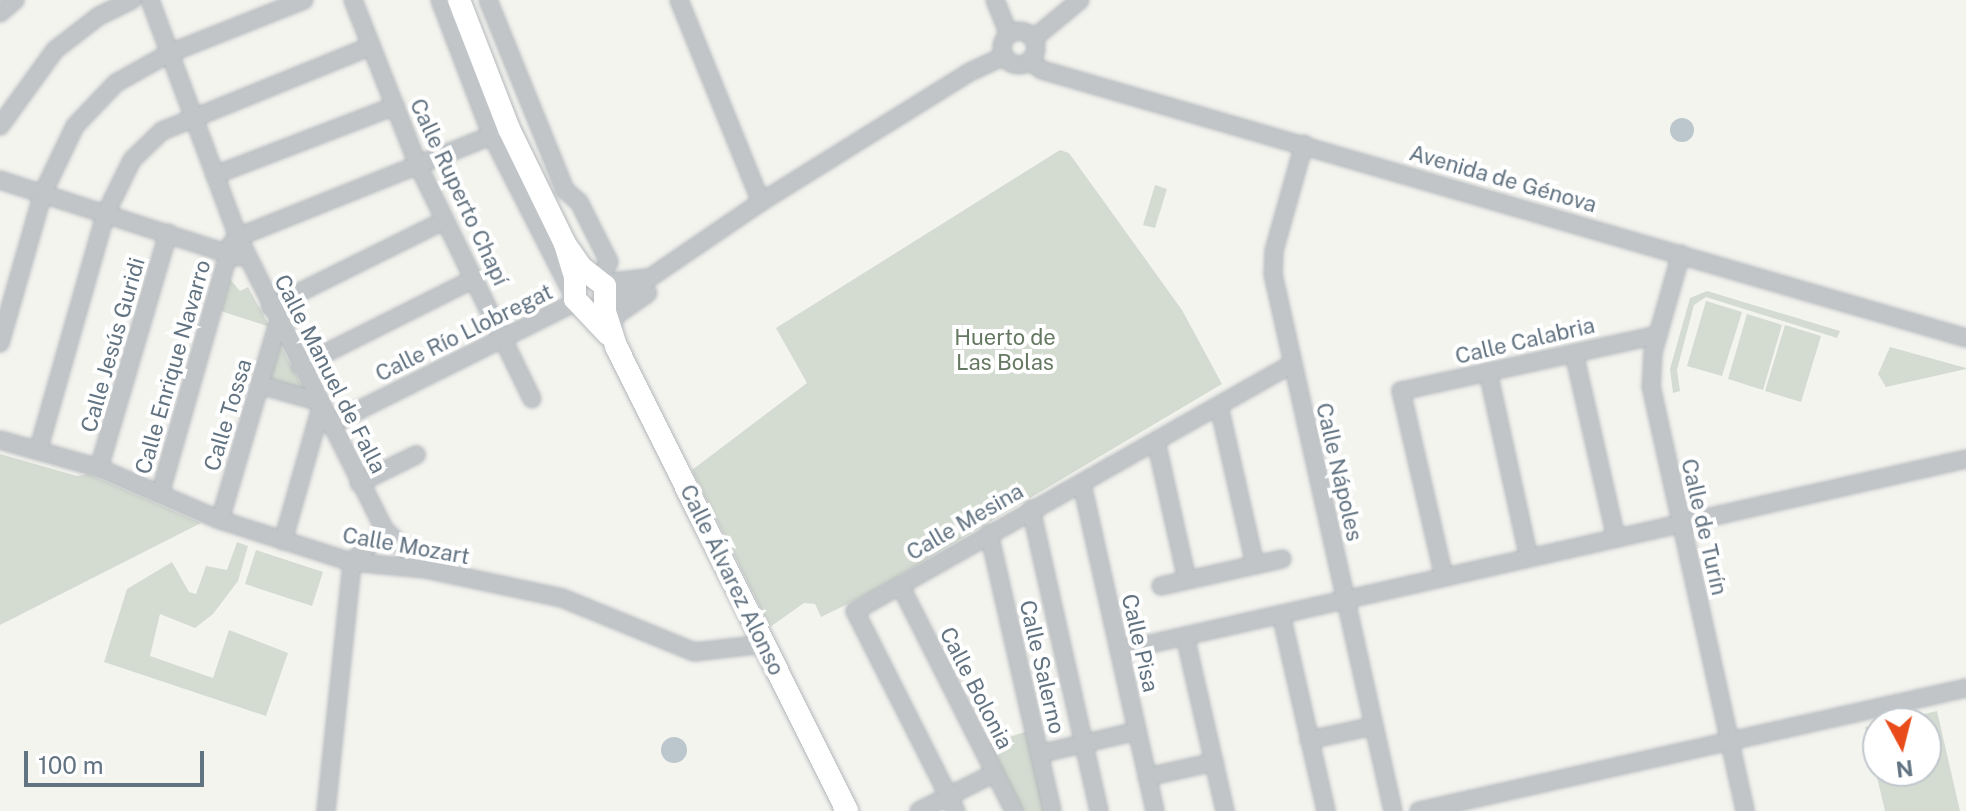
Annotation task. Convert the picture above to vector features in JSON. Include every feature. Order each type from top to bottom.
[{"type":"main road","name":"Calle Álvarez Alonso","points":[[459,0],[500,132],[565,244],[847,811]]},
{"type":"street","points":[[0,13],[15,0]]},
{"type":"street","points":[[0,126],[55,50],[99,16],[132,0]]},
{"type":"street","name":"Calle Manuel de Falla","points":[[150,0],[238,237],[270,307],[385,530],[426,569]]},
{"type":"street","points":[[0,343],[43,193],[75,126],[116,83],[170,53],[304,0]]},
{"type":"street","name":"Calle Ruperto Chapí","points":[[353,0],[418,165],[532,399]]},
{"type":"street","name":"Calle Álvarez Alonso","points":[[440,0],[500,132],[589,294]]},
{"type":"street","name":"Calle Álvarez Alonso","points":[[488,0],[565,190],[579,202],[589,294]]},
{"type":"street","points":[[679,0],[761,202]]},
{"type":"street","points":[[995,0],[1009,34]]},
{"type":"street","points":[[1033,39],[1080,0]]},
{"type":"street","points":[[1022,31],[1033,39],[1035,48],[1029,61],[1016,64],[1004,56],[1002,45],[1009,34],[1022,31]]},
{"type":"street","points":[[38,451],[106,213],[132,160],[162,131],[371,46]]},
{"type":"street","points":[[615,343],[615,316],[656,288],[676,262],[761,202],[970,72],[1004,56]]},
{"type":"street","name":"Avenida de Génova","points":[[1029,61],[1042,70],[1966,338]]},
{"type":"street","points":[[215,175],[395,106]]},
{"type":"street","points":[[238,237],[500,132]]},
{"type":"street","name":"Calle Nápoles","points":[[1304,144],[1272,266],[1393,811]]},
{"type":"street","points":[[0,180],[229,252],[251,265]]},
{"type":"street","points":[[270,307],[445,220]]},
{"type":"street","name":"Calle Jesús Guridi","points":[[99,468],[168,233]]},
{"type":"street","name":"Calle Enrique Navarro","points":[[160,494],[229,252],[238,237]]},
{"type":"street","name":"Calle de Turín","points":[[1681,254],[1658,335],[1651,386],[1745,811]]},
{"type":"street","name":"Calle Río Llobregat","points":[[329,425],[589,294],[676,262]]},
{"type":"street","points":[[300,366],[474,279]]},
{"type":"street","name":"Calle Tossa","points":[[220,520],[278,323]]},
{"type":"street","name":"Calle Calabria","points":[[1444,577],[1401,391],[1658,335]]},
{"type":"street","points":[[1574,353],[1616,538]]},
{"type":"street","name":"Calle Mesina","points":[[952,804],[855,611],[1292,364]]},
{"type":"street","points":[[1488,372],[1529,558]]},
{"type":"street","points":[[260,385],[319,404],[283,541]]},
{"type":"street","points":[[1219,406],[1255,565]]},
{"type":"street","name":"Calle Mozart","points":[[0,440],[99,468],[220,520],[352,562],[426,569],[562,598],[694,652],[764,644]]},
{"type":"street","points":[[1156,441],[1187,580]]},
{"type":"street","points":[[359,483],[416,455]]},
{"type":"street","points":[[1119,651],[1966,459]]},
{"type":"street","name":"Calle Pisa","points":[[1082,484],[1155,811]]},
{"type":"street","points":[[1031,509],[1099,811]]},
{"type":"street","points":[[326,811],[352,562],[385,530]]},
{"type":"street","name":"Calle Salerno","points":[[989,533],[1052,811]]},
{"type":"street","points":[[1161,586],[1282,559]]},
{"type":"street","name":"Calle Bolonia","points":[[900,585],[1014,811]]},
{"type":"street","points":[[1281,614],[1326,811]]},
{"type":"street","points":[[1185,636],[1225,811]]},
{"type":"street","points":[[1419,811],[1966,688]]},
{"type":"street","points":[[1309,740],[1374,726]]},
{"type":"street","points":[[1039,754],[1137,731]]},
{"type":"street","points":[[1147,777],[1214,762]]},
{"type":"street","points":[[919,811],[952,804],[995,773]]},
{"type":"green space","name":"Huerto de Las Bolas","points":[[1060,150],[1069,153],[1182,310],[1222,384],[870,593],[821,617],[815,604],[804,603],[770,627],[692,470],[807,383],[776,328]]},
{"type":"green space","points":[[1155,185],[1167,189],[1155,228],[1143,225]]},
{"type":"green space","points":[[230,279],[240,291],[248,287],[270,327],[221,311]]},
{"type":"green space","points":[[1707,291],[1840,331],[1837,338],[1706,297],[1694,305],[1677,370],[1680,391],[1673,393],[1670,369],[1690,298]]},
{"type":"green space","points":[[1706,301],[1742,312],[1722,376],[1687,366]]},
{"type":"green space","points":[[1747,314],[1782,325],[1763,390],[1728,379]]},
{"type":"green space","points":[[1785,325],[1821,336],[1801,402],[1765,391]]},
{"type":"green space","points":[[279,343],[305,392],[268,381]]},
{"type":"green space","points":[[1890,347],[1966,369],[1886,387],[1878,374]]},
{"type":"green space","points":[[0,454],[77,476],[88,474],[201,523],[0,625]]},
{"type":"green space","points":[[237,542],[248,546],[238,581],[213,614],[195,628],[160,614],[150,656],[213,678],[229,630],[288,653],[266,716],[104,662],[127,589],[172,562],[189,592],[196,594],[206,566],[227,570]]},
{"type":"green space","points":[[256,550],[323,572],[312,606],[245,584]]},
{"type":"green space","points":[[1028,731],[1047,811],[1019,811],[987,744]]},
{"type":"green space","points":[[1942,733],[1960,811],[1885,811],[1879,787],[1942,787]]},
{"type":"shaded area","points":[[1682,118],[1693,125],[1694,130],[1687,141],[1682,142],[1671,135],[1670,130],[1677,119]]},
{"type":"shaded area","points":[[674,737],[683,741],[687,750],[683,759],[674,763],[665,759],[661,750],[665,741]]}]
